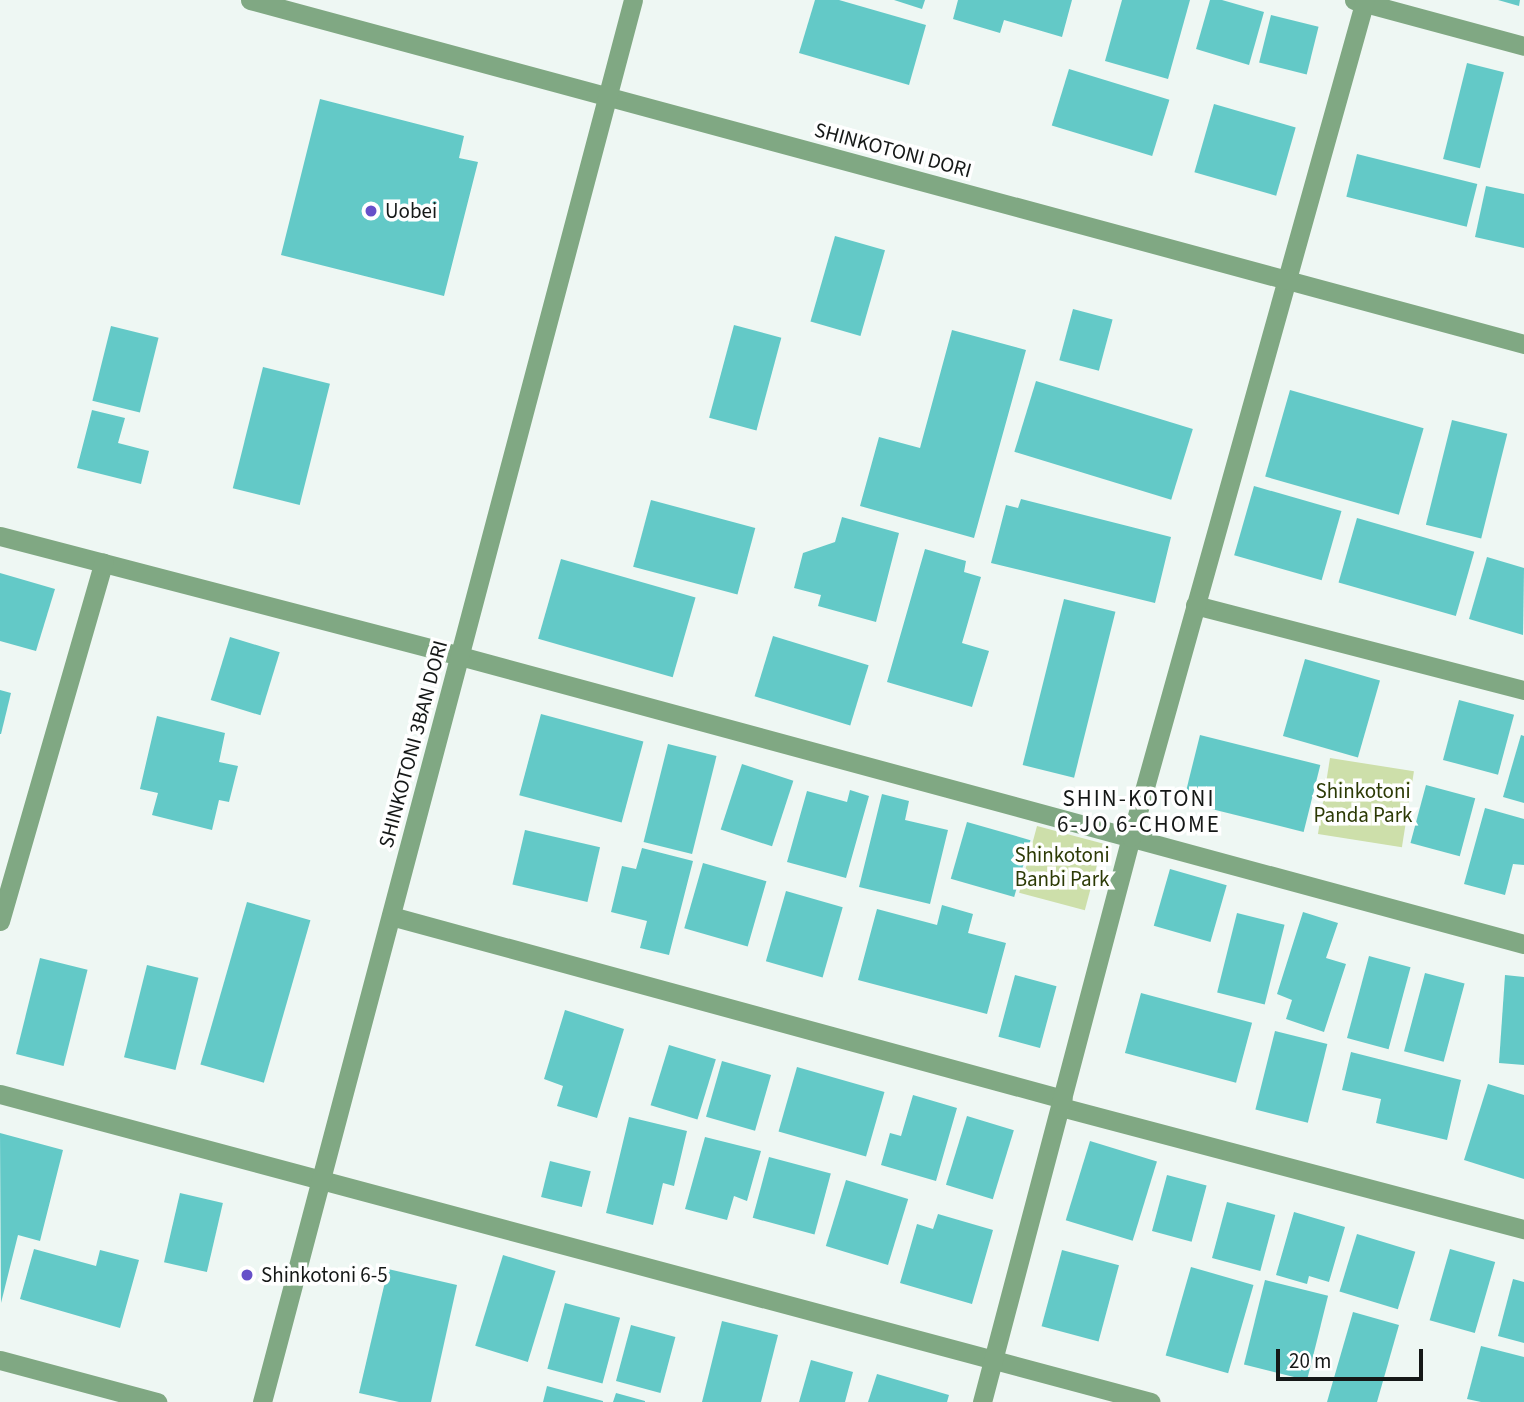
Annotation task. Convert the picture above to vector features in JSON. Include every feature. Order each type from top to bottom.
[{"type":"street","name":"SHINKOTONI DORI","points":[[250,0],[1524,344]]},
{"type":"street","name":"SHINKOTONI 3BAN DORI","points":[[262,1402],[633,0]]},
{"type":"street","points":[[982,1402],[1131,836],[1361,1],[1524,46]]},
{"type":"street","points":[[0,536],[460,656],[1524,944]]},
{"type":"street","points":[[0,921],[103,563]]},
{"type":"street","points":[[1195,605],[1524,690]]},
{"type":"street","points":[[390,916],[1524,1229]]},
{"type":"street","points":[[0,1094],[1151,1402]]},
{"type":"street","points":[[0,1360],[157,1402]]},
{"type":"green space","name":"Shinkotoni Panda Park","points":[[1330,758],[1414,771],[1402,847],[1318,834]]},
{"type":"green space","name":"Shinkotoni Banbi Park","points":[[1037,826],[1103,844],[1085,910],[1019,893]]},
{"type":"building","points":[[815,0],[839,0],[926,25],[909,85],[799,53]]},
{"type":"building","points":[[894,0],[925,0],[922,9]]},
{"type":"building","points":[[958,0],[1072,0],[1062,37],[1004,20],[1000,33],[953,19]]},
{"type":"building","points":[[1122,0],[1190,0],[1168,79],[1105,61]]},
{"type":"building","points":[[1210,0],[1222,0],[1264,12],[1249,65],[1196,49]]},
{"type":"building","points":[[1498,0],[1520,0],[1519,6]]},
{"type":"building","points":[[1271,15],[1319,27],[1307,74],[1259,63]]},
{"type":"building","points":[[1467,63],[1504,72],[1480,168],[1443,159]]},
{"type":"building","points":[[1069,69],[1169,100],[1152,156],[1052,125]]},
{"type":"building","points":[[320,99],[464,136],[459,158],[478,162],[444,296],[281,255]]},
{"type":"building","points":[[1214,104],[1296,127],[1276,196],[1194,172]]},
{"type":"building","points":[[1357,154],[1477,184],[1467,227],[1346,197]]},
{"type":"building","points":[[1486,186],[1524,194],[1524,248],[1475,237]]},
{"type":"building","points":[[835,236],[885,250],[860,336],[810,322]]},
{"type":"building","points":[[1073,309],[1113,320],[1099,371],[1059,360]]},
{"type":"building","points":[[734,325],[781,338],[756,430],[709,418]]},
{"type":"building","points":[[111,326],[159,338],[140,413],[92,401]]},
{"type":"building","points":[[952,330],[1026,350],[974,538],[860,506],[879,437],[920,448]]},
{"type":"building","points":[[263,367],[330,384],[300,505],[233,488]]},
{"type":"building","points":[[1036,381],[1193,429],[1171,500],[1014,452]]},
{"type":"building","points":[[1290,390],[1424,428],[1399,515],[1265,477]]},
{"type":"building","points":[[92,410],[125,418],[118,443],[149,451],[141,484],[77,468]]},
{"type":"building","points":[[1452,420],[1507,434],[1481,539],[1426,525]]},
{"type":"building","points":[[1254,486],[1341,511],[1322,580],[1234,555]]},
{"type":"building","points":[[1021,499],[1171,537],[1155,603],[991,563],[1006,505],[1018,508]]},
{"type":"building","points":[[651,500],[755,528],[737,595],[633,567]]},
{"type":"building","points":[[842,517],[899,533],[876,622],[818,606],[821,595],[794,588],[803,553],[835,542]]},
{"type":"building","points":[[1357,518],[1474,552],[1456,616],[1339,582]]},
{"type":"building","points":[[925,549],[966,561],[964,572],[981,577],[962,643],[989,651],[972,707],[887,682]]},
{"type":"building","points":[[1487,557],[1524,568],[1523,635],[1469,619]]},
{"type":"building","points":[[561,559],[696,598],[673,677],[538,639]]},
{"type":"building","points":[[0,573],[55,589],[36,651],[0,641]]},
{"type":"building","points":[[1064,599],[1115,612],[1074,778],[1023,765]]},
{"type":"building","points":[[773,636],[869,665],[850,725],[755,696]]},
{"type":"building","points":[[230,637],[280,652],[260,715],[211,700]]},
{"type":"building","points":[[1305,659],[1380,680],[1358,757],[1283,736]]},
{"type":"building","points":[[0,690],[11,693],[1,734],[0,734]]},
{"type":"building","points":[[1459,700],[1514,715],[1498,775],[1443,760]]},
{"type":"building","points":[[541,714],[643,741],[622,823],[519,795]]},
{"type":"building","points":[[157,716],[225,733],[219,762],[238,766],[229,802],[219,800],[212,830],[152,815],[158,793],[140,789]]},
{"type":"building","points":[[1200,735],[1320,765],[1304,832],[1183,802]]},
{"type":"building","points":[[1521,735],[1524,736],[1524,803],[1503,797]]},
{"type":"building","points":[[668,744],[717,756],[692,854],[644,842]]},
{"type":"building","points":[[742,764],[793,781],[772,846],[721,830]]},
{"type":"building","points":[[1426,785],[1475,798],[1460,856],[1410,843]]},
{"type":"building","points":[[850,790],[869,796],[846,878],[787,862],[807,791],[847,802]]},
{"type":"building","points":[[882,794],[909,801],[905,820],[948,830],[930,904],[859,887]]},
{"type":"building","points":[[1485,808],[1524,819],[1524,865],[1513,864],[1505,895],[1464,884]]},
{"type":"building","points":[[967,822],[1030,840],[1014,897],[951,879]]},
{"type":"building","points":[[525,830],[600,847],[587,902],[512,885]]},
{"type":"building","points":[[642,848],[693,861],[669,955],[640,948],[647,921],[611,912],[622,866],[636,869]]},
{"type":"building","points":[[703,863],[766,881],[748,947],[684,928]]},
{"type":"building","points":[[1170,869],[1227,885],[1210,942],[1154,926]]},
{"type":"building","points":[[786,891],[843,907],[823,977],[766,961]]},
{"type":"building","points":[[247,902],[310,920],[264,1083],[200,1064]]},
{"type":"building","points":[[942,905],[973,914],[968,933],[1006,943],[987,1014],[858,980],[877,909],[937,925]]},
{"type":"building","points":[[1303,912],[1338,923],[1326,958],[1346,964],[1324,1032],[1286,1019],[1292,1000],[1277,994]]},
{"type":"building","points":[[1237,913],[1285,925],[1265,1004],[1217,993]]},
{"type":"building","points":[[1369,956],[1411,967],[1389,1049],[1347,1038]]},
{"type":"building","points":[[40,958],[88,970],[64,1066],[16,1054]]},
{"type":"building","points":[[147,965],[198,978],[175,1070],[124,1057]]},
{"type":"building","points":[[1425,973],[1465,984],[1444,1062],[1404,1051]]},
{"type":"building","points":[[1015,975],[1057,986],[1040,1048],[998,1037]]},
{"type":"building","points":[[1505,975],[1524,977],[1524,1065],[1499,1063]]},
{"type":"building","points":[[1141,993],[1252,1023],[1236,1083],[1125,1053]]},
{"type":"building","points":[[565,1010],[624,1029],[597,1118],[557,1106],[563,1086],[544,1079]]},
{"type":"building","points":[[1275,1031],[1327,1044],[1308,1123],[1255,1110]]},
{"type":"building","points":[[669,1045],[716,1059],[697,1120],[651,1105]]},
{"type":"building","points":[[1351,1052],[1461,1080],[1447,1140],[1376,1123],[1381,1099],[1342,1090]]},
{"type":"building","points":[[722,1061],[771,1075],[755,1131],[706,1117]]},
{"type":"building","points":[[797,1067],[884,1092],[866,1156],[779,1131]]},
{"type":"building","points":[[1488,1084],[1524,1095],[1524,1179],[1464,1160]]},
{"type":"building","points":[[913,1095],[957,1108],[936,1181],[881,1165],[890,1133],[901,1136]]},
{"type":"building","points":[[967,1116],[1014,1130],[993,1199],[946,1185]]},
{"type":"building","points":[[629,1117],[687,1131],[674,1186],[663,1183],[653,1225],[606,1213]]},
{"type":"building","points":[[0,1133],[63,1150],[40,1241],[18,1235],[1,1303]]},
{"type":"building","points":[[705,1137],[761,1151],[747,1201],[734,1196],[727,1220],[685,1209]]},
{"type":"building","points":[[1090,1141],[1157,1161],[1133,1241],[1066,1220]]},
{"type":"building","points":[[769,1157],[831,1174],[815,1234],[753,1218]]},
{"type":"building","points":[[550,1161],[591,1171],[582,1207],[541,1197]]},
{"type":"building","points":[[1167,1175],[1207,1186],[1192,1242],[1152,1231]]},
{"type":"building","points":[[846,1180],[908,1199],[888,1265],[826,1246]]},
{"type":"building","points":[[180,1193],[223,1203],[207,1272],[164,1262]]},
{"type":"building","points":[[1227,1202],[1275,1215],[1260,1271],[1212,1258]]},
{"type":"building","points":[[1294,1212],[1345,1227],[1329,1282],[1309,1276],[1307,1284],[1276,1275]]},
{"type":"building","points":[[938,1214],[993,1230],[972,1304],[900,1283],[917,1224],[933,1229]]},
{"type":"building","points":[[1357,1234],[1415,1252],[1398,1309],[1339,1291]]},
{"type":"building","points":[[34,1249],[96,1266],[100,1250],[139,1260],[120,1328],[20,1299]]},
{"type":"building","points":[[1450,1249],[1495,1262],[1475,1333],[1430,1320]]},
{"type":"building","points":[[1062,1250],[1119,1265],[1099,1342],[1042,1326]]},
{"type":"building","points":[[503,1255],[556,1271],[528,1362],[475,1346]]},
{"type":"building","points":[[1191,1267],[1253,1285],[1228,1373],[1166,1355]]},
{"type":"building","points":[[388,1269],[457,1285],[431,1402],[399,1402],[359,1393]]},
{"type":"building","points":[[1513,1279],[1524,1282],[1524,1343],[1498,1336]]},
{"type":"building","points":[[1265,1280],[1328,1296],[1307,1380],[1244,1364]]},
{"type":"building","points":[[565,1303],[620,1318],[602,1383],[547,1369]]},
{"type":"building","points":[[1353,1312],[1399,1325],[1377,1402],[1327,1402]]},
{"type":"building","points":[[722,1321],[778,1335],[761,1402],[702,1402]]},
{"type":"building","points":[[631,1325],[675,1337],[660,1393],[616,1381]]},
{"type":"building","points":[[1481,1346],[1524,1357],[1524,1402],[1481,1402],[1467,1399]]},
{"type":"building","points":[[811,1360],[853,1372],[845,1402],[799,1402]]},
{"type":"building","points":[[877,1374],[949,1395],[947,1402],[868,1402]]},
{"type":"building","points":[[547,1386],[603,1401],[603,1402],[543,1402]]},
{"type":"building","points":[[616,1393],[645,1401],[645,1402],[613,1402]]},
{"type":"place","name":"Uobei","points":[[371,211]]},
{"type":"place","name":"Shinkotoni 6-5","points":[[247,1275]]},
{"type":"district","name":"SHIN-KOTONI 6-JO 6-CHOME","points":[[1139,812]]}]
